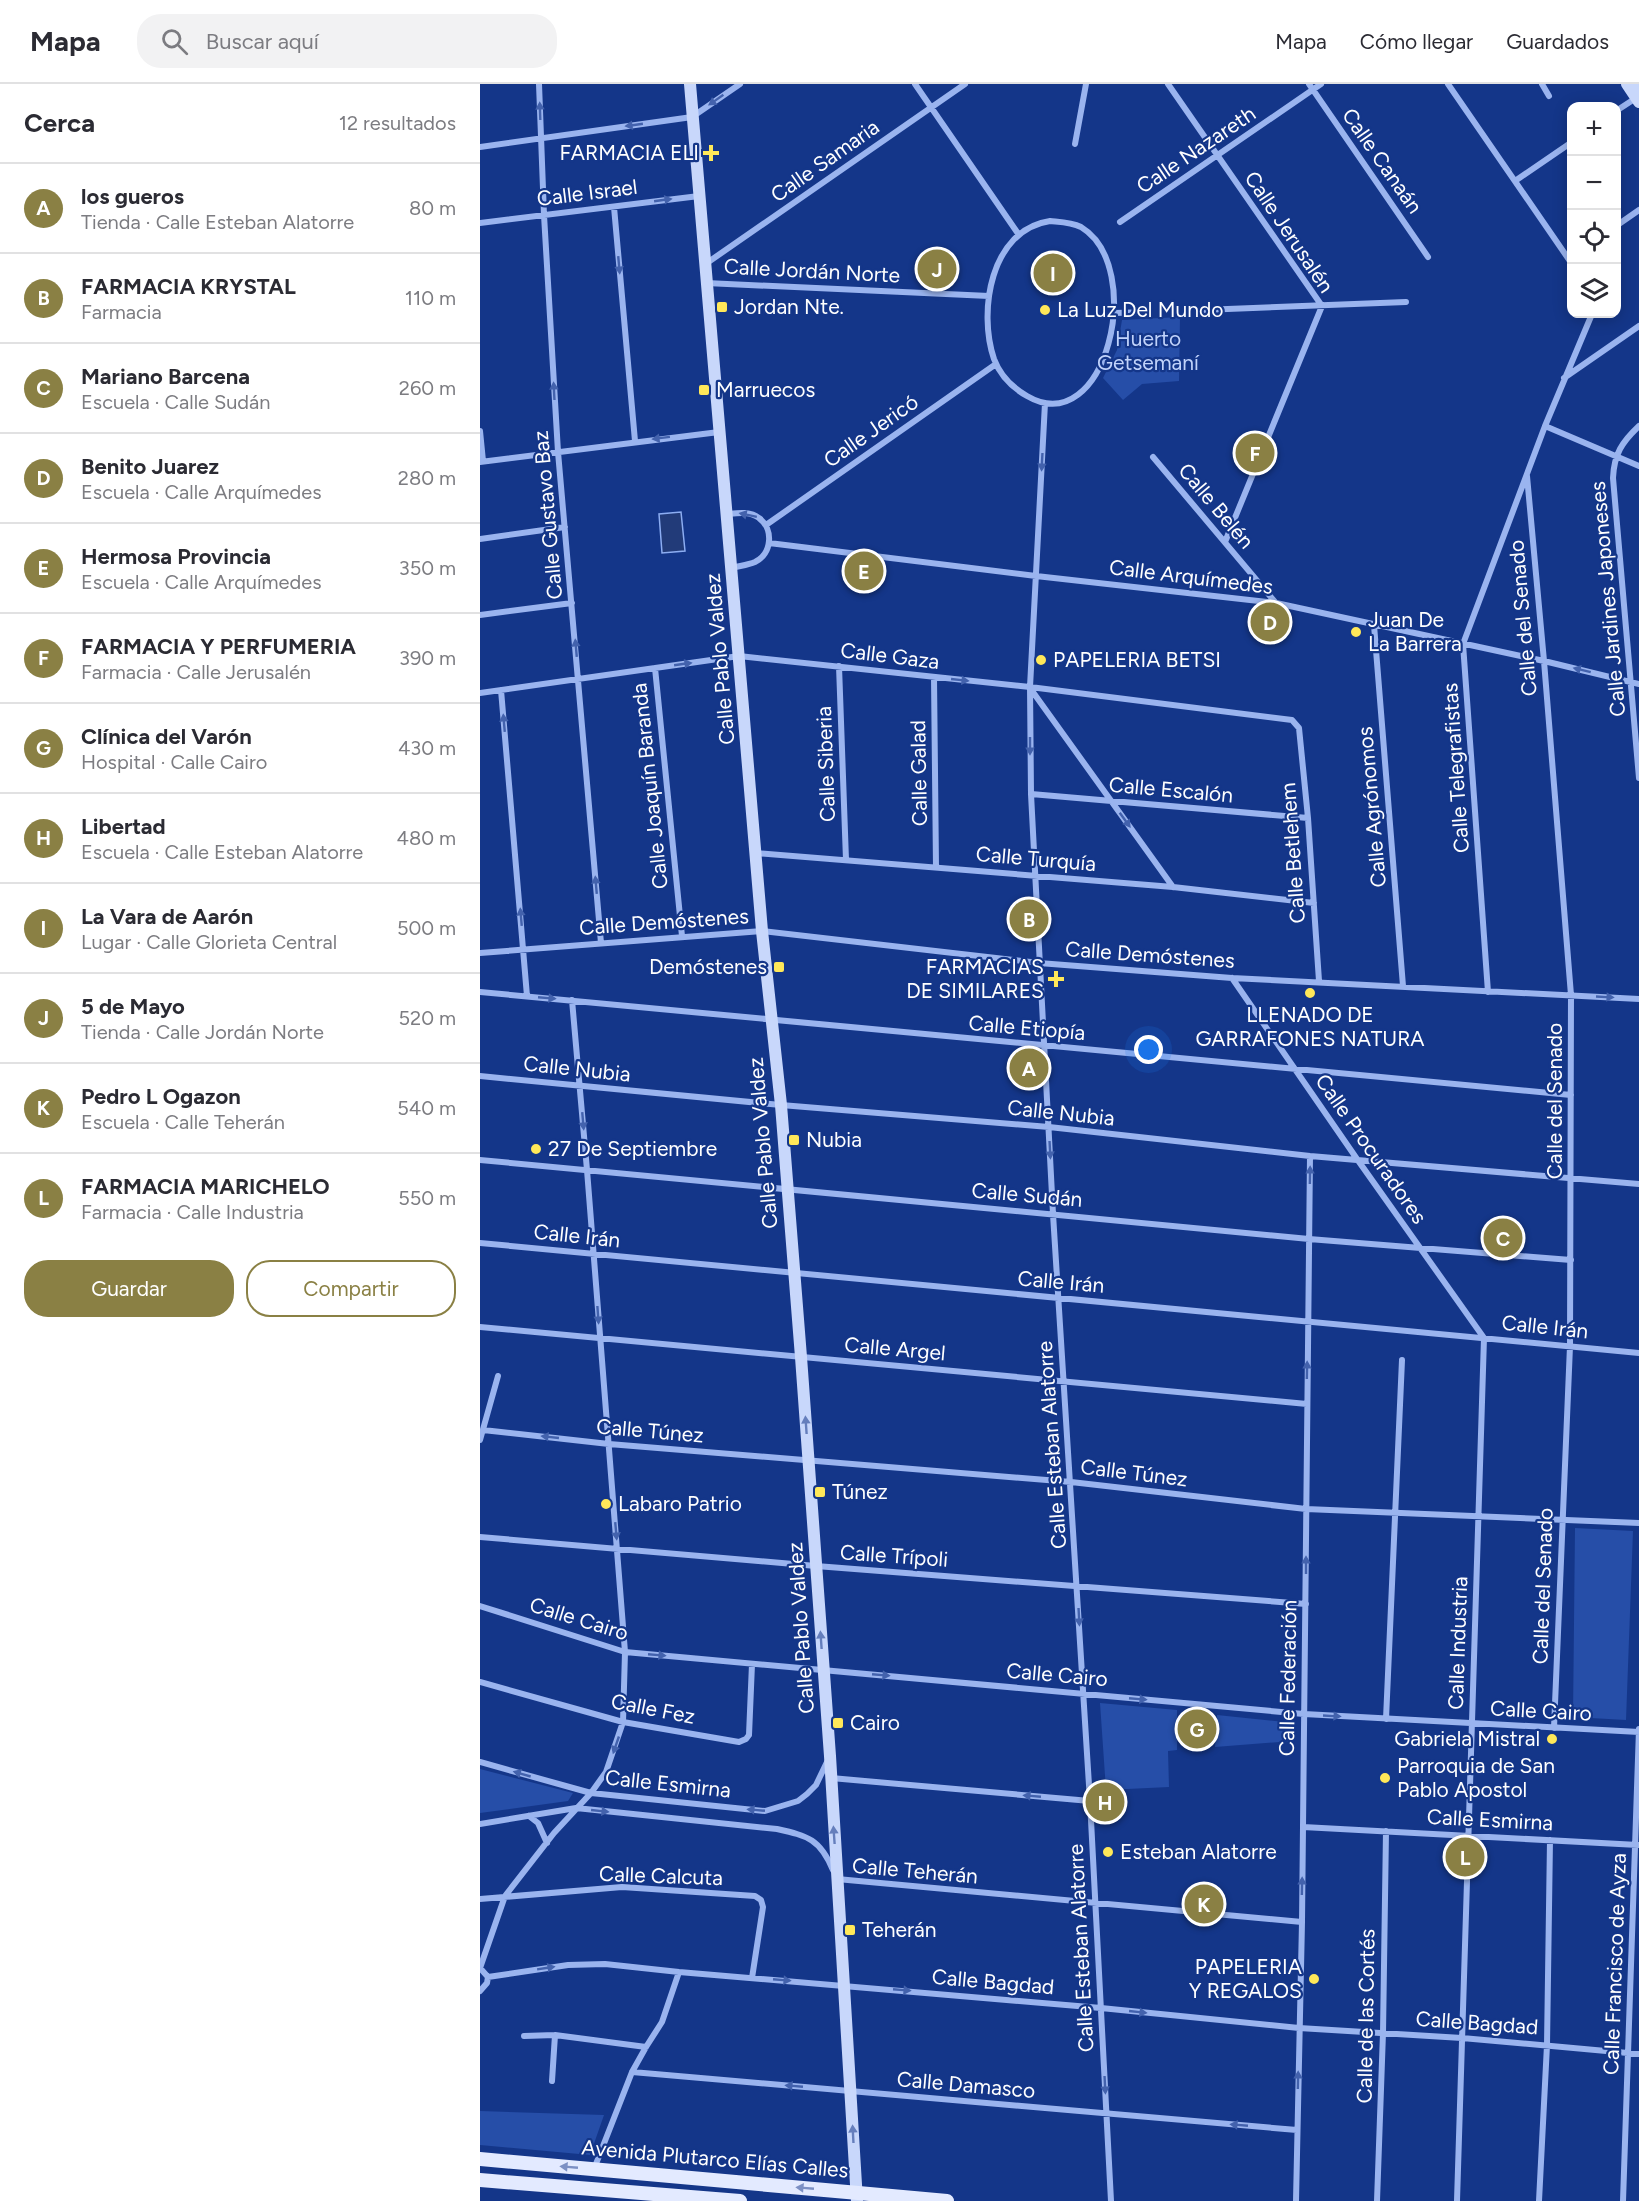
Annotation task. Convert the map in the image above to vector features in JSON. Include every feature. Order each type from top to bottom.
[{"type":"main road","name":"Avenida Plutarco Elías Calles","points":[[480,2159],[856,2197],[947,2201]]},
{"type":"main road","name":"Avenida Plutarco Elías Calles","points":[[480,2180],[740,2201]]},
{"type":"street","name":"Calle Gustavo Baz","points":[[539,84],[558,452],[601,943]]},
{"type":"street","name":"Calle Pablo Valdez","points":[[690,84],[705,283],[732,567],[762,931],[781,1105],[801,1357],[830,1756],[856,2197]]},
{"type":"street","points":[[480,147],[692,117],[740,84]]},
{"type":"street","points":[[915,84],[1019,235]]},
{"type":"street","name":"Calle Samaria","points":[[704,265],[965,84]]},
{"type":"street","points":[[1075,144],[1086,84]]},
{"type":"street","name":"Calle Jerusalén","points":[[1168,84],[1322,306],[1225,542]]},
{"type":"street","name":"Calle Nazareth","points":[[1120,222],[1311,87],[1321,84]]},
{"type":"street","points":[[1448,84],[1567,255]]},
{"type":"street","points":[[1542,84],[1550,96]]},
{"type":"street","points":[[1621,109],[1638,98],[1627,84]]},
{"type":"street","name":"Calle Canaán","points":[[1311,87],[1428,257]]},
{"type":"street","points":[[1515,181],[1567,145]]},
{"type":"street","name":"Calle Israel","points":[[480,223],[699,196]]},
{"type":"street","points":[[614,207],[635,441]]},
{"type":"street","points":[[1621,223],[1639,210]]},
{"type":"street","points":[[1050,221],[1070,223],[1090,234],[1107,263],[1114,295],[1110,342],[1091,383],[1071,398],[1060,402],[1046,403],[1035,400],[1022,393],[1002,374],[996,364],[987,332],[989,296],[994,274],[1009,245],[1019,235],[1038,223],[1050,221]]},
{"type":"street","name":"Calle Jordán Norte","points":[[705,283],[989,296]]},
{"type":"street","points":[[1202,310],[1406,303]]},
{"type":"street","points":[[1114,313],[1148,312]]},
{"type":"street","name":"Calle Telegrafistas","points":[[1488,992],[1463,644],[1545,426],[1590,318]]},
{"type":"street","points":[[1564,378],[1639,326]]},
{"type":"street","name":"Calle Jericó","points":[[766,525],[996,364]]},
{"type":"street","name":"Calle Esteban Alatorre","points":[[1046,403],[1030,687],[1030,794],[1053,1214],[1084,1694],[1111,2201]]},
{"type":"street","points":[[1545,426],[1639,466]]},
{"type":"street","name":"Calle Jardines Japoneses","points":[[1639,426],[1621,444],[1616,455],[1613,489],[1639,778]]},
{"type":"street","points":[[480,431],[481,462],[719,432]]},
{"type":"street","name":"Calle Belén","points":[[1153,458],[1276,603]]},
{"type":"street","name":"Calle del Senado","points":[[1527,476],[1571,995],[1570,1346],[1554,1728]]},
{"type":"street","points":[[727,514],[752,514],[766,525],[769,532],[769,543],[762,557],[755,562],[732,567]]},
{"type":"street","points":[[480,539],[565,527]]},
{"type":"street","name":"Calle Arquímedes","points":[[769,543],[1276,603],[1639,684]]},
{"type":"street","points":[[480,615],[572,603]]},
{"type":"street","name":"Calle Agrónomos","points":[[1374,625],[1404,986]]},
{"type":"street","name":"Calle Gaza","points":[[480,693],[578,677],[739,656],[1030,687],[1292,720],[1297,723]]},
{"type":"street","name":"Calle Siberia","points":[[838,666],[846,860]]},
{"type":"street","name":"Calle Joaquín Baranda","points":[[655,668],[682,936]]},
{"type":"street","name":"Calle Galad","points":[[934,677],[936,867]]},
{"type":"street","points":[[1030,687],[1173,887]]},
{"type":"street","points":[[501,690],[527,996]]},
{"type":"street","name":"Calle Betlehem","points":[[1297,723],[1308,818],[1319,981]]},
{"type":"street","name":"Calle Escalón","points":[[1030,794],[1308,818]]},
{"type":"street","name":"Calle Turquía","points":[[755,853],[1173,887],[1314,903]]},
{"type":"street","name":"Calle Demóstenes","points":[[480,953],[762,931],[1039,963],[1232,978],[1639,999]]},
{"type":"street","name":"Calle Procuradores","points":[[1232,978],[1484,1338]]},
{"type":"street","name":"Calle Etiopía","points":[[480,992],[1571,1095]]},
{"type":"street","points":[[480,1991],[488,1983],[488,1977],[480,1968],[505,1896],[606,1772],[623,1722],[625,1652],[572,1000]]},
{"type":"street","name":"Calle Nubia","points":[[480,1076],[781,1105],[1048,1127],[1310,1156],[1639,1184]]},
{"type":"street","name":"Calle Federación","points":[[1296,2201],[1302,1922],[1310,1156]]},
{"type":"street","name":"Calle Sudán","points":[[480,1160],[1309,1239],[1571,1260]]},
{"type":"street","name":"Calle Irán","points":[[480,1243],[1639,1353]]},
{"type":"street","name":"Calle Argel","points":[[480,1327],[1307,1404]]},
{"type":"street","name":"Calle Industria","points":[[1457,2201],[1484,1338]]},
{"type":"street","points":[[1386,1719],[1402,1360]]},
{"type":"street","points":[[480,1440],[498,1376]]},
{"type":"street","name":"Calle Túnez","points":[[483,1430],[609,1444],[1071,1482],[1306,1509],[1639,1523]]},
{"type":"street","name":"Calle Trípoli","points":[[480,1537],[617,1550],[1306,1604]]},
{"type":"street","name":"Calle Cairo","points":[[480,1606],[625,1652],[1304,1714],[1639,1731]]},
{"type":"street","name":"Calle Fez","points":[[480,1682],[623,1722],[739,1742],[749,1735],[752,1664]]},
{"type":"street","name":"Calle Francisco de Ayza","points":[[1623,2201],[1637,1845],[1639,1731]]},
{"type":"street","name":"Calle Esmirna","points":[[480,1762],[591,1793],[765,1811],[798,1801],[807,1794],[816,1785],[830,1756]]},
{"type":"street","points":[[830,1778],[1090,1801]]},
{"type":"street","name":"Calle Teherán","points":[[480,1824],[576,1808],[777,1829],[808,1837],[823,1849],[837,1881],[1302,1922]]},
{"type":"street","points":[[528,1816],[538,1823],[547,1843]]},
{"type":"street","name":"Calle Esmirna","points":[[1303,1827],[1637,1845]]},
{"type":"street","name":"Calle de las Cortés","points":[[1377,2201],[1383,2033],[1386,1831]]},
{"type":"street","points":[[1539,2201],[1547,2045],[1550,1840]]},
{"type":"street","name":"Calle Calcuta","points":[[480,1899],[622,1887],[755,1896],[761,1900],[763,1907],[752,1978]]},
{"type":"street","name":"Calle Bagdad","points":[[488,1977],[578,1964],[605,1964],[1299,2028],[1462,2038],[1639,2054]]},
{"type":"street","points":[[594,2170],[632,2072],[663,2022],[679,1972]]},
{"type":"street","points":[[524,2036],[555,2035],[646,2047]]},
{"type":"street","points":[[552,2081],[555,2035]]},
{"type":"street","name":"Calle Damasco","points":[[632,2072],[1297,2130]]},
{"type":"green space","name":"Huerto Getsemaní","points":[[1180,317],[1179,381],[1142,384],[1123,400],[1103,378],[1117,350],[1122,320]]},
{"type":"green space","points":[[1575,1528],[1633,1531],[1626,1720],[1573,1717]]},
{"type":"green space","points":[[1100,1703],[1177,1710],[1177,1750],[1168,1751],[1169,1787],[1106,1790]]},
{"type":"green space","points":[[1217,1715],[1294,1723],[1293,1741],[1215,1747]]},
{"type":"green space","points":[[480,1769],[573,1793],[568,1801],[480,1813]]},
{"type":"green space","points":[[480,2111],[604,2115],[590,2155],[480,2145]]},
{"type":"shaded area","points":[[681,512],[685,551],[662,553],[659,514]]},
{"type":"place","name":"FARMACIA ELI","points":[[711,153]]},
{"type":"place","name":"5 de Mayo","points":[[937,269]]},
{"type":"place","name":"La Vara de Aarón","points":[[1053,273]]},
{"type":"place","name":"Jordan Nte.","points":[[722,307]]},
{"type":"place","name":"La Luz Del Mundo","points":[[1045,310]]},
{"type":"place","name":"Marruecos","points":[[704,390]]},
{"type":"place","name":"FARMACIA Y PERFUMERIA","points":[[1255,453]]},
{"type":"place","name":"Hermosa Provincia","points":[[864,571]]},
{"type":"place","name":"Benito Juarez","points":[[1270,622]]},
{"type":"place","name":"Juan De La Barrera","points":[[1356,632]]},
{"type":"place","name":"PAPELERIA BETSI","points":[[1041,660]]},
{"type":"place","name":"FARMACIA KRYSTAL","points":[[1029,919]]},
{"type":"place","name":"Demóstenes","points":[[779,967]]},
{"type":"place","name":"FARMACIAS DE SIMILARES","points":[[1056,979]]},
{"type":"place","name":"LLENADO DE GARRAFONES NATURA","points":[[1310,993]]},
{"type":"place","name":"los gueros","points":[[1029,1068]]},
{"type":"place","name":"Nubia","points":[[794,1140]]},
{"type":"place","name":"27 De Septiembre","points":[[536,1149]]},
{"type":"place","name":"Mariano Barcena","points":[[1503,1238]]},
{"type":"place","name":"Túnez","points":[[820,1492]]},
{"type":"place","name":"Labaro Patrio","points":[[606,1504]]},
{"type":"place","name":"Cairo","points":[[838,1723]]},
{"type":"place","name":"Clínica del Varón","points":[[1197,1729]]},
{"type":"place","name":"Gabriela Mistral","points":[[1552,1739]]},
{"type":"place","name":"Parroquia de San Pablo Apostol","points":[[1385,1778]]},
{"type":"place","name":"Libertad","points":[[1105,1802]]},
{"type":"place","name":"Esteban Alatorre","points":[[1108,1852]]},
{"type":"place","name":"FARMACIA MARICHELO","points":[[1465,1857]]},
{"type":"place","name":"Pedro L Ogazon","points":[[1204,1904]]},
{"type":"place","name":"Teherán","points":[[850,1930]]},
{"type":"place","name":"PAPELERIA Y REGALOS","points":[[1314,1979]]}]
